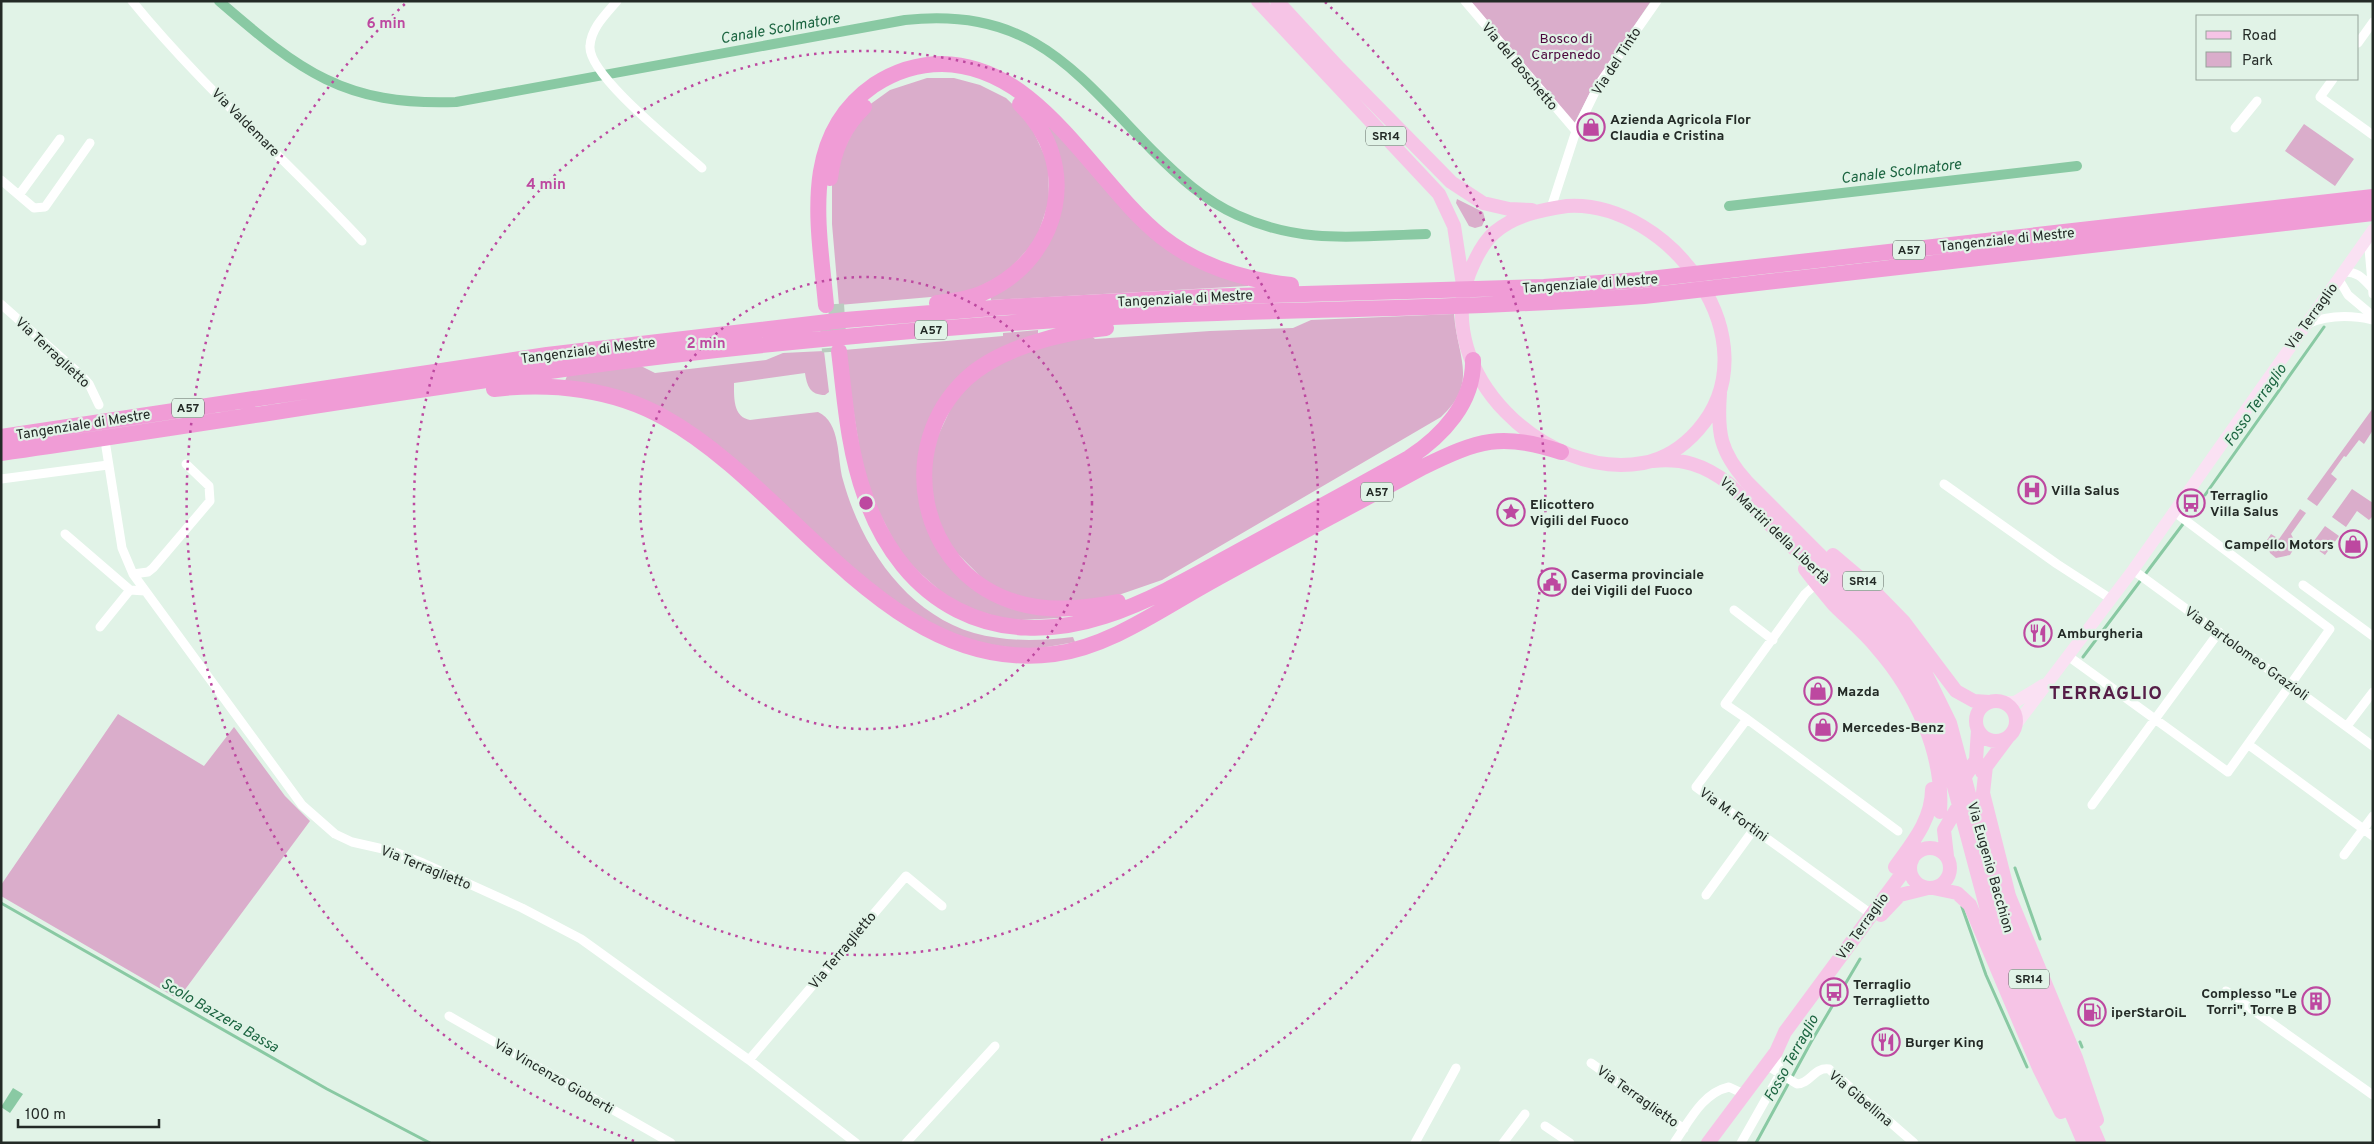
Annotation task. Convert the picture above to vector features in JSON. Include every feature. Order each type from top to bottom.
[{"type":"highway","name":"A57","points":[[845,320],[869,310],[970,298],[997,285],[1026,263],[1045,236],[1051,221],[1057,188],[1054,157],[1048,142],[1031,114],[1019,103],[992,86],[967,77],[944,74],[929,75],[904,81],[880,93],[860,111],[840,140],[830,178],[828,223],[831,304],[819,223],[819,190],[823,154],[831,134],[847,109],[875,84],[907,69],[935,64],[965,66],[980,70],[995,76],[1018,90],[1055,122],[1138,216],[1163,238],[1185,252],[1222,270],[1252,279],[1353,294]]},
{"type":"highway","name":"Tangenziale di Mestre","points":[[1,453],[420,390],[685,354],[846,337],[976,326],[1256,311],[1445,298],[1641,280],[2373,197]]},
{"type":"highway","name":"Tangenziale di Mestre","points":[[1,437],[547,354],[845,320],[1006,307],[1200,297],[1353,294],[1580,301],[1644,296],[2373,213]]},
{"type":"highway","name":"A57","points":[[1180,584],[1118,602],[1068,609],[1022,604],[987,590],[968,576],[952,559],[931,521],[924,491],[924,468],[928,446],[943,410],[960,385],[984,365],[1004,354],[1056,337],[1086,331],[1216,321],[1256,311]]},
{"type":"highway","name":"A57","points":[[1203,586],[1163,605],[1132,616],[1080,632],[1052,637],[996,634],[968,627],[938,613],[908,587],[887,562],[859,508],[842,450],[834,351],[852,448],[869,507],[880,531],[900,564],[924,590],[942,603],[965,615],[991,623],[1016,627],[1050,626],[1105,616],[1180,584],[1422,450],[1442,430],[1463,404],[1470,384],[1473,360]]},
{"type":"highway","name":"A57","points":[[420,390],[467,393],[512,388],[566,388],[612,397],[663,417],[734,467],[846,570],[893,608],[930,632],[974,650],[1013,656],[1065,652],[1119,632],[1423,467],[1466,448],[1511,439],[1536,443],[1561,452]]},
{"type":"main road","name":"SR14","points":[[1258,1],[1439,194],[1448,210],[1458,242],[1462,276],[1464,332],[1473,360],[1486,388],[1507,413],[1530,434],[1561,452],[1604,465],[1626,466],[1652,462],[1670,454],[1691,438],[1709,416],[1720,393],[1724,357],[1718,321],[1710,302],[1698,279],[1678,254],[1644,227],[1611,212],[1576,205],[1523,210],[1494,206],[1473,198],[1458,187],[1404,135],[1276,1]]},
{"type":"main road","name":"SR14","points":[[1463,298],[1474,262],[1489,238],[1513,220],[1547,209]]},
{"type":"main road","name":"Via Terraglio","points":[[1995,702],[2014,702],[2049,681],[2075,660],[2112,599],[2135,571],[2173,511],[2370,233]]},
{"type":"main road","name":"Via Martiri della Libertà","points":[[1720,393],[1718,426],[1724,450],[1738,472],[1878,612],[1911,651],[1924,670],[1944,708],[1972,782]]},
{"type":"main road","name":"Via Martiri della Libertà","points":[[1652,462],[1677,460],[1704,466],[1728,483],[1777,530],[1817,577],[1885,639],[1908,670],[1932,715],[1951,776],[1948,806]]},
{"type":"main road","name":"SR14","points":[[1772,506],[1803,526],[1838,560],[1866,583],[1920,640],[1956,691],[1974,701],[1995,702]]},
{"type":"main road","name":"SR14","points":[[1817,577],[1878,648],[1899,678],[1917,710],[1928,736],[1936,762],[1941,795],[1948,806]]},
{"type":"main road","name":"Via Terraglio","points":[[1947,856],[1944,830],[1948,806],[1986,766],[2049,681]]},
{"type":"main road","points":[[1995,702],[2013,711],[2012,732],[1997,741],[1989,740],[1978,730],[1976,719],[1978,712],[1995,702]]},
{"type":"main road","points":[[1871,914],[1872,902],[1922,829],[1931,806],[1931,782],[1917,710]]},
{"type":"main road","name":"Via Terraglio","points":[[1779,1047],[1785,1032],[1915,856],[1948,806],[1966,764],[1977,754],[1978,730]]},
{"type":"main road","points":[[1986,766],[1983,792],[2009,896],[2076,1058],[2093,1106],[2101,1143]]},
{"type":"main road","name":"Via Eugenio Bacchion","points":[[1972,782],[1974,810],[1993,884],[2010,935],[2101,1143]]},
{"type":"main road","name":"Via Eugenio Bacchion","points":[[1948,806],[1963,823],[1980,889],[1998,942],[2084,1143]]},
{"type":"main road","points":[[1931,888],[1943,884],[1948,877],[1950,866],[1947,856],[1933,848],[1915,856],[1910,870],[1914,880],[1922,886],[1931,888],[1957,893],[1970,905],[2039,1068],[2080,1143]]},
{"type":"main road","name":"Via Terraglio","points":[[1708,1143],[1779,1047],[1791,1036],[1893,900],[1907,892],[1931,888]]},
{"type":"street","name":"Via Valdemare","points":[[132,1],[187,64],[322,197],[362,241]]},
{"type":"street","points":[[617,1],[596,26],[589,47],[595,64],[610,85],[702,168]]},
{"type":"street","name":"Via del Boschetto","points":[[1465,1],[1576,131]]},
{"type":"street","name":"Via del Tinto","points":[[1547,209],[1576,131],[1599,84],[1657,1]]},
{"type":"street","points":[[2359,43],[2373,22]]},
{"type":"street","points":[[2332,80],[2320,97],[2373,135]]},
{"type":"street","points":[[2234,128],[2257,101]]},
{"type":"street","points":[[19,195],[60,138]]},
{"type":"street","points":[[1,180],[34,208],[45,207],[90,143]]},
{"type":"street","points":[[2370,233],[2372,291]]},
{"type":"street","points":[[2372,291],[2358,274],[2351,272],[2340,275],[2348,295],[2373,318]]},
{"type":"street","name":"Via Terraglietto","points":[[1,304],[85,379],[94,392],[99,405]]},
{"type":"street","points":[[2305,325],[2317,320],[2348,316],[2373,318]]},
{"type":"street","name":"Via Terraglietto","points":[[106,447],[122,548],[133,574],[302,806],[318,821],[335,834],[352,842],[392,851],[423,863],[522,908],[581,939],[749,1060],[856,1143]]},
{"type":"street","points":[[133,574],[148,572],[153,568],[210,501],[209,486],[186,464]]},
{"type":"street","points":[[1,479],[108,465]]},
{"type":"street","points":[[1944,484],[2057,564],[2112,599]]},
{"type":"street","points":[[2075,660],[2228,772],[2330,632],[2327,625],[2173,511]]},
{"type":"street","points":[[65,534],[130,590],[145,591]]},
{"type":"street","name":"Via Bartolomeo Grazioli","points":[[2135,571],[2373,746]]},
{"type":"street","points":[[1817,577],[1725,704],[1898,831]]},
{"type":"street","points":[[2302,585],[2373,636]]},
{"type":"street","points":[[100,627],[130,590]]},
{"type":"street","points":[[1734,610],[1773,640]]},
{"type":"street","points":[[2092,805],[2220,632]]},
{"type":"street","points":[[2347,726],[2373,692]]},
{"type":"street","name":"Via M. Fortini","points":[[1747,719],[1696,786],[1871,914]]},
{"type":"street","points":[[2249,745],[2373,836]]},
{"type":"street","points":[[2344,855],[2373,816]]},
{"type":"street","points":[[1706,895],[1754,829]]},
{"type":"street","name":"Via Terraglietto","points":[[749,1060],[906,876],[942,906]]},
{"type":"street","points":[[2226,991],[2373,1095]]},
{"type":"street","name":"Via Vincenzo Gioberti","points":[[449,1016],[657,1139],[671,1143]]},
{"type":"street","points":[[906,1143],[995,1046]]},
{"type":"street","points":[[1741,1143],[1783,1076],[1779,1047]]},
{"type":"street","name":"Via Terraglietto","points":[[1591,1063],[1684,1129]]},
{"type":"street","name":"Via Gibellina","points":[[1766,1065],[1794,1083],[1800,1084],[1818,1070],[1829,1069],[1914,1143]]},
{"type":"street","points":[[1415,1143],[1456,1068]]},
{"type":"street","name":"Via Terraglietto","points":[[1674,1143],[1705,1100],[1714,1092],[1729,1088],[1744,1094]]},
{"type":"street","points":[[1503,1143],[1525,1114]]},
{"type":"street","points":[[1546,1126],[1570,1143]]},
{"type":"green space","name":"Bosco di Carpenedo","points":[[1470,1],[1651,1],[1595,83],[1574,124]]},
{"type":"green space","points":[[935,67],[945,69],[920,71],[895,78],[873,90],[854,107],[858,101],[879,85],[905,73]]},
{"type":"green space","points":[[945,69],[971,72],[996,80],[1020,97],[1005,87],[972,73]]},
{"type":"green space","points":[[927,78],[954,78],[980,85],[1006,98],[1027,118],[1048,163],[1049,201],[1036,240],[1006,273],[965,294],[839,305],[832,224],[834,169],[865,108],[890,90]]},
{"type":"green space","points":[[1020,97],[1034,107],[1060,132],[1135,216],[1162,241],[1192,260],[1248,281],[1248,286],[991,300],[990,293],[1014,278],[1034,259],[1046,239],[1054,218],[1058,196],[1058,174],[1054,152],[1046,131],[1034,112]]},
{"type":"green space","points":[[2304,124],[2354,159],[2335,186],[2285,151]]},
{"type":"green space","points":[[828,156],[824,179],[824,232],[821,203],[823,174]]},
{"type":"green space","points":[[1457,199],[1483,212],[1485,219],[1482,226],[1475,228],[1469,226],[1456,203]]},
{"type":"green space","points":[[1454,314],[1463,368],[1463,380],[1453,404],[1441,417],[1162,580],[1107,599],[1054,606],[994,590],[938,534],[928,457],[960,389],[1015,353],[1090,335],[1095,339],[1210,331],[1293,328],[1311,320]]},
{"type":"green space","points":[[1038,330],[1038,335],[978,364],[919,455],[957,573],[1062,615],[1060,618],[1021,620],[1001,618],[955,604],[902,557],[865,484],[844,350],[1003,336],[1003,333]]},
{"type":"green space","points":[[824,351],[829,392],[825,395],[820,395],[810,389],[805,373],[734,383],[737,411],[744,418],[750,420],[818,412],[825,417],[831,424],[834,432],[843,480],[861,529],[874,552],[890,574],[907,593],[927,610],[950,623],[986,636],[1023,640],[1073,637],[1075,642],[1030,650],[962,641],[897,606],[700,437],[565,381],[567,376],[641,366],[655,373],[766,360],[783,353]]},
{"type":"green space","points":[[2373,408],[2373,430],[2364,444],[2359,440],[2346,457],[2344,456],[2331,474],[2337,479],[2317,506],[2307,499]]},
{"type":"green space","points":[[2352,489],[2373,503],[2373,516],[2369,520],[2357,511],[2346,527],[2332,517]]},
{"type":"green space","points":[[2300,509],[2306,513],[2291,534],[2294,540],[2293,550],[2290,555],[2276,558],[2270,553],[2267,540],[2271,534],[2279,539]]},
{"type":"green space","points":[[2325,526],[2339,536],[2325,555],[2311,545]]},
{"type":"green space","points":[[118,714],[204,766],[234,727],[285,796],[310,821],[178,999],[1,896],[1,885]]},
{"type":"shaded area","points":[[13,1088],[23,1094],[10,1113],[1,1107]]},
{"type":"waterway","name":"Canale Scolmatore","points":[[219,1],[274,47],[300,65],[326,79],[353,90],[383,98],[417,102],[456,102],[905,20],[949,19],[986,24],[1018,34],[1047,50],[1099,95],[1182,179],[1203,195],[1237,215],[1261,225],[1308,235],[1353,237],[1426,234]]},
{"type":"waterway","name":"Canale Scolmatore","points":[[1729,206],[2077,166]]},
{"type":"waterway","name":"Fosso Terraglio","points":[[2205,495],[2324,327]]},
{"type":"waterway","name":"Fosso Terraglio","points":[[2083,657],[2183,524]]},
{"type":"waterway","name":"Fosso Terraglio","points":[[2015,868],[2040,939]]},
{"type":"waterway","name":"Scolo Bazzera Bassa","points":[[1,903],[327,1089],[430,1143]]},
{"type":"waterway","name":"Fosso Terraglio","points":[[1962,907],[1986,975],[2027,1067]]},
{"type":"waterway","name":"Fosso Terraglio","points":[[1756,1143],[1811,1042],[1860,959]]},
{"type":"waterway","name":"Fosso Terraglio","points":[[2080,1042],[2082,1047]]},
{"type":"tunnel","points":[[836,304],[838,334]]},
{"type":"tunnel","points":[[828,324],[830,352]]},
{"type":"place","name":"Azienda Agricola Flor Claudia e Cristina","points":[[1591,127]]},
{"type":"place","name":"Villa Salus","points":[[2032,490]]},
{"type":"place","name":"Terraglio Villa Salus","points":[[2191,503]]},
{"type":"place","name":"Elicottero Vigili del Fuoco","points":[[1511,512]]},
{"type":"place","name":"Campello Motors","points":[[2353,544]]},
{"type":"place","name":"Caserma provinciale dei Vigili del Fuoco","points":[[1552,582]]},
{"type":"place","name":"Amburgheria","points":[[2038,633]]},
{"type":"place","name":"Mazda","points":[[1818,691]]},
{"type":"place","name":"Mercedes-Benz","points":[[1823,727]]},
{"type":"place","name":"Terraglio Terraglietto","points":[[1834,992]]},
{"type":"place","name":"Complesso \"Le Torri\", Torre B","points":[[2316,1001]]},
{"type":"place","name":"iperStarOiL","points":[[2092,1012]]},
{"type":"place","name":"Burger King","points":[[1886,1042]]},
{"type":"district","name":"TERRAGLIO","points":[[2106,692]]}]
